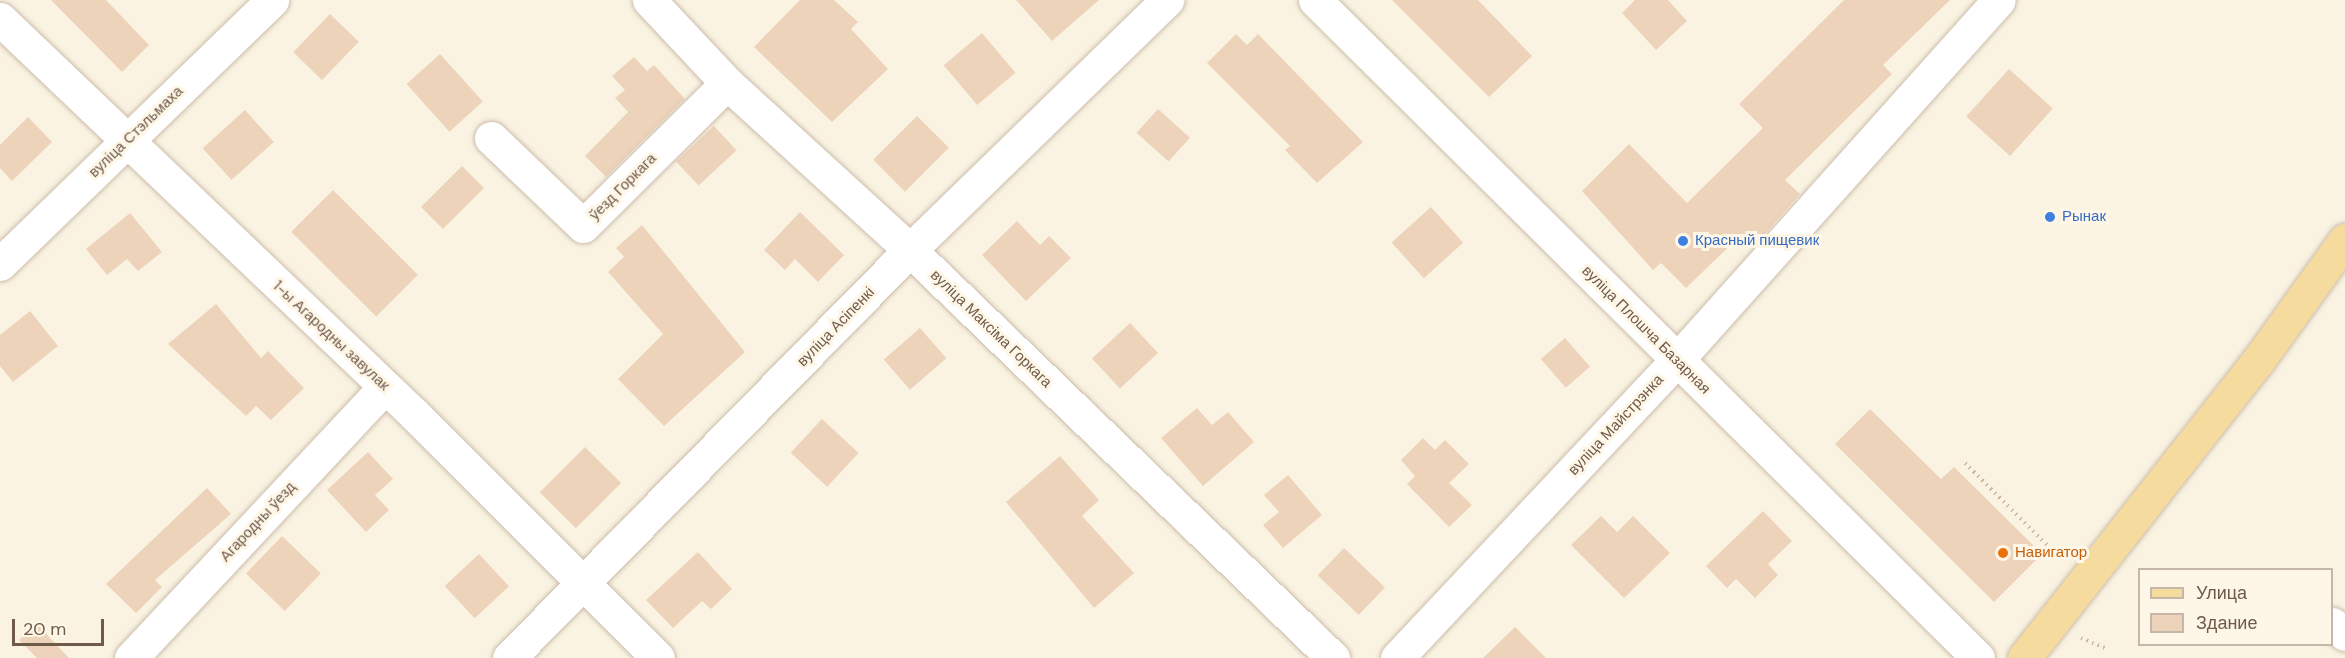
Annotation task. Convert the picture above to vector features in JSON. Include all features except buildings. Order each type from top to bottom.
[{"type":"main road","points":[[2024,658],[2258,361],[2345,240]]},
{"type":"street","name":"вуліца Стэльмаха","points":[[0,264],[272,0]]},
{"type":"street","name":"вуліца Максіма Горкага","points":[[649,0],[727,83],[910,250],[1333,658]]},
{"type":"street","name":"вуліца Асіпенкі","points":[[509,658],[910,250],[1167,0]]},
{"type":"street","name":"вуліца Плошча Базарная","points":[[1315,0],[1676,361],[1978,658]]},
{"type":"street","name":"вуліца Майстрэнка","points":[[1397,658],[1676,361],[1999,0]]},
{"type":"street","name":"1-ы Агародны завулак","points":[[0,19],[126,142],[386,387],[658,658]]},
{"type":"street","name":"ўезд Горкага","points":[[491,138],[584,226],[727,83]]},
{"type":"street","name":"Агародны ўезд","points":[[131,658],[386,387]]},
{"type":"path","points":[[1965,463],[2061,560]]},
{"type":"place","name":"Рынак","points":[[2050,217]]},
{"type":"place","name":"Красный пищевик","points":[[1683,241]]},
{"type":"place","name":"Навигатор","points":[[2003,553]]}]
